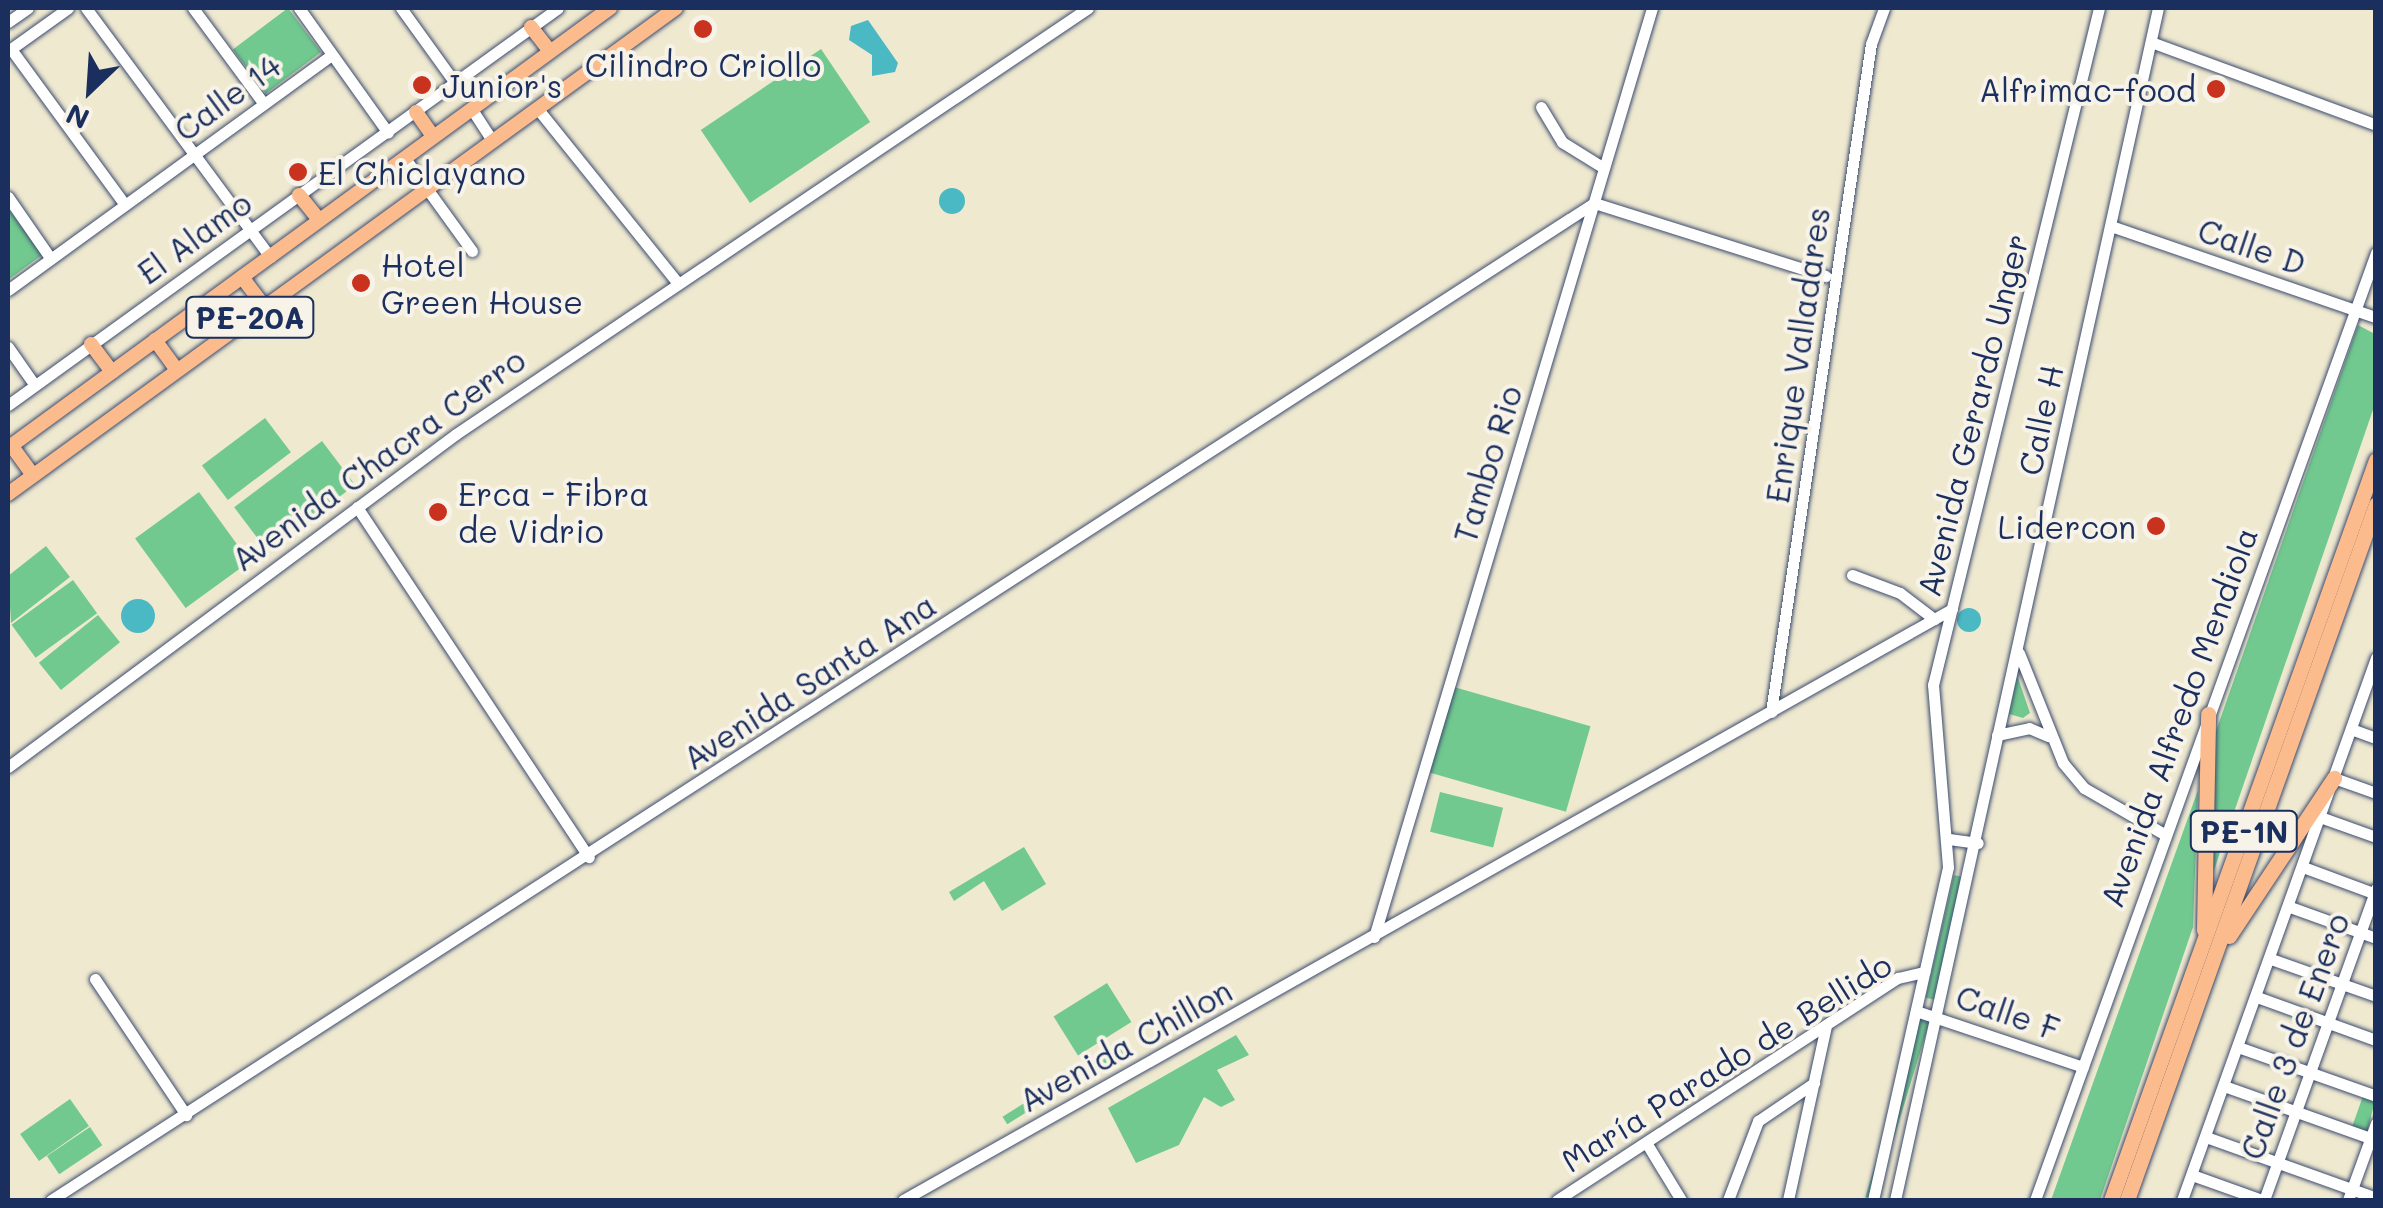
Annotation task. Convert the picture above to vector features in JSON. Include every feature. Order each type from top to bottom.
[{"type":"highway","name":"PE-1N","points":[[2128,1200],[2376,460]]},
{"type":"highway","name":"PE-1N","points":[[2111,1200],[2210,949],[2376,504]]},
{"type":"highway","points":[[2208,714],[2210,949]]},
{"type":"highway","points":[[2210,949],[2334,778]]},
{"type":"main road","name":"PE-20A","points":[[9,446],[610,8]]},
{"type":"main road","name":"PE-20A","points":[[8,494],[676,8]]},
{"type":"main road","points":[[531,27],[550,51]]},
{"type":"main road","points":[[416,112],[433,136]]},
{"type":"main road","points":[[300,195],[319,220]]},
{"type":"main road","points":[[242,277],[264,306]]},
{"type":"main road","points":[[155,340],[177,370]]},
{"type":"main road","points":[[90,344],[112,372]]},
{"type":"main road","points":[[9,446],[33,476]]},
{"type":"street","points":[[8,22],[28,8]]},
{"type":"street","points":[[68,8],[9,50],[125,205]]},
{"type":"street","points":[[86,8],[192,156],[270,256]]},
{"type":"street","points":[[193,8],[264,104]]},
{"type":"street","points":[[299,8],[388,133]]},
{"type":"street","points":[[421,8],[404,12],[455,83]]},
{"type":"street","name":"El Alamo","points":[[8,406],[558,8]]},
{"type":"street","name":"Avenida Chacra Cerro","points":[[8,766],[357,507],[676,281],[1088,8]]},
{"type":"street","name":"Tambo Rio","points":[[1374,937],[1652,8]]},
{"type":"street","name":"Enrique Valladares","points":[[1771,712],[1871,44],[1884,8]]},
{"type":"street","name":"Avenida Gerardo Unger","points":[[1873,1200],[1948,868],[1949,839],[1931,714],[1952,610],[2099,8]]},
{"type":"street","name":"Calle H","points":[[1978,844],[1997,735],[2020,653],[2158,8]]},
{"type":"street","points":[[2151,42],[2376,125]]},
{"type":"street","name":"Calle 14","points":[[8,290],[332,54]]},
{"type":"street","points":[[1541,107],[1562,142],[1604,168]]},
{"type":"street","points":[[471,108],[492,140]]},
{"type":"street","points":[[537,108],[676,281]]},
{"type":"street","points":[[404,157],[472,251]]},
{"type":"street","points":[[8,197],[51,258]]},
{"type":"street","points":[[1594,203],[1826,276]]},
{"type":"street","name":"Avenida Santa Ana","points":[[51,1200],[589,857],[1594,203]]},
{"type":"street","name":"Calle D","points":[[2111,226],[2376,317]]},
{"type":"street","name":"Avenida Alfredo Mendiola","points":[[2035,1200],[2376,253]]},
{"type":"street","points":[[8,347],[34,384]]},
{"type":"street","points":[[357,507],[589,857]]},
{"type":"street","points":[[1852,575],[1900,593],[1934,619]]},
{"type":"street","points":[[1374,937],[1952,610]]},
{"type":"street","points":[[2020,653],[2048,736],[2084,788],[2164,834]]},
{"type":"street","points":[[2182,1200],[2351,729],[2371,684],[2376,658]]},
{"type":"street","points":[[1997,735],[2029,728],[2048,736]]},
{"type":"street","points":[[2351,729],[2376,738]]},
{"type":"street","points":[[2334,778],[2376,793]]},
{"type":"street","points":[[2320,817],[2376,837]]},
{"type":"street","points":[[1895,1200],[1978,844],[1949,839]]},
{"type":"street","points":[[2303,867],[2375,892]]},
{"type":"street","points":[[1948,868],[1971,873]]},
{"type":"street","name":"Calle 3 de Enero","points":[[2263,1200],[2375,892]]},
{"type":"street","points":[[2290,906],[2376,938]]},
{"type":"street","name":"Avenida Chillon","points":[[903,1200],[1374,937]]},
{"type":"street","points":[[2271,959],[2376,996]]},
{"type":"street","name":"María Parado de Bellido","points":[[1558,1200],[1898,978],[1924,972]]},
{"type":"street","points":[[95,979],[186,1115]]},
{"type":"street","points":[[2257,997],[2376,1040]]},
{"type":"street","name":"Calle F","points":[[1916,1011],[2083,1066]]},
{"type":"street","points":[[1788,1200],[1826,1026]]},
{"type":"street","points":[[2238,1047],[2376,1096]]},
{"type":"street","points":[[1728,1200],[1758,1121],[1814,1083]]},
{"type":"street","points":[[2224,1086],[2373,1139]]},
{"type":"street","points":[[2350,1195],[2376,1123]]},
{"type":"street","points":[[2206,1137],[2350,1195],[2376,1198]]},
{"type":"street","points":[[1647,1144],[1681,1200]]},
{"type":"street","points":[[2192,1175],[2263,1200]]},
{"type":"green space","points":[[288,8],[321,52],[266,93],[233,50]]},
{"type":"green space","points":[[821,49],[870,122],[750,203],[701,130]]},
{"type":"green space","points":[[8,208],[42,255],[8,280]]},
{"type":"green space","points":[[2358,325],[2375,334],[2375,404],[2213,873],[2208,754]]},
{"type":"green space","points":[[265,418],[291,452],[228,500],[202,466]]},
{"type":"green space","points":[[322,441],[355,485],[267,551],[234,507]]},
{"type":"green space","points":[[199,492],[250,562],[186,608],[135,538]]},
{"type":"green space","points":[[46,546],[70,577],[11,623],[8,576]]},
{"type":"green space","points":[[73,580],[97,613],[36,658],[12,625]]},
{"type":"green space","points":[[98,615],[120,642],[61,690],[39,663]]},
{"type":"green space","points":[[2017,675],[2030,713],[2023,718],[2009,714]]},
{"type":"green space","points":[[1454,687],[1590,726],[1566,812],[1429,773]]},
{"type":"green space","points":[[2198,790],[2193,927],[2100,1200],[2051,1200]]},
{"type":"green space","points":[[1440,792],[1503,808],[1493,848],[1430,832]]},
{"type":"green space","points":[[1024,847],[1046,884],[1002,911],[984,881],[954,901],[949,892]]},
{"type":"green space","points":[[1954,875],[1963,877],[1934,1000],[1926,998]]},
{"type":"green space","points":[[1107,983],[1131,1022],[1078,1055],[1054,1016]]},
{"type":"green space","points":[[1921,1015],[1931,1018],[1875,1200],[1865,1197]]},
{"type":"green space","points":[[1236,1035],[1249,1055],[1217,1070],[1235,1100],[1221,1107],[1204,1097],[1179,1145],[1136,1163],[1108,1108]]},
{"type":"green space","points":[[1126,1042],[1132,1052],[1082,1083],[1075,1072]]},
{"type":"green space","points":[[1050,1087],[1055,1095],[1007,1124],[1003,1117]]},
{"type":"green space","points":[[2363,1096],[2375,1101],[2367,1132],[2352,1127]]},
{"type":"green space","points":[[70,1099],[89,1126],[39,1161],[20,1134]]},
{"type":"green space","points":[[90,1127],[102,1145],[59,1174],[47,1156]]},
{"type":"water","points":[[868,20],[898,63],[895,72],[872,76],[872,55],[849,40],[851,26]]},
{"type":"water","points":[[952,188],[961,192],[965,201],[961,210],[952,214],[943,210],[939,201],[943,192]]},
{"type":"water","points":[[138,599],[150,604],[155,616],[150,628],[138,633],[126,628],[121,616],[126,604]]},
{"type":"water","points":[[1969,608],[1981,620],[1969,632],[1957,620]]},
{"type":"place","name":"Cilindro Criollo","points":[[703,29]]},
{"type":"place","name":"Junior's","points":[[422,85]]},
{"type":"place","name":"Alfrimac-food","points":[[2216,89]]},
{"type":"place","name":"El Chiclayano","points":[[298,172]]},
{"type":"place","name":"Hotel Green House","points":[[361,283]]},
{"type":"place","name":"Erca - Fibra de Vidrio","points":[[438,512]]},
{"type":"place","name":"Lidercon","points":[[2156,526]]}]
